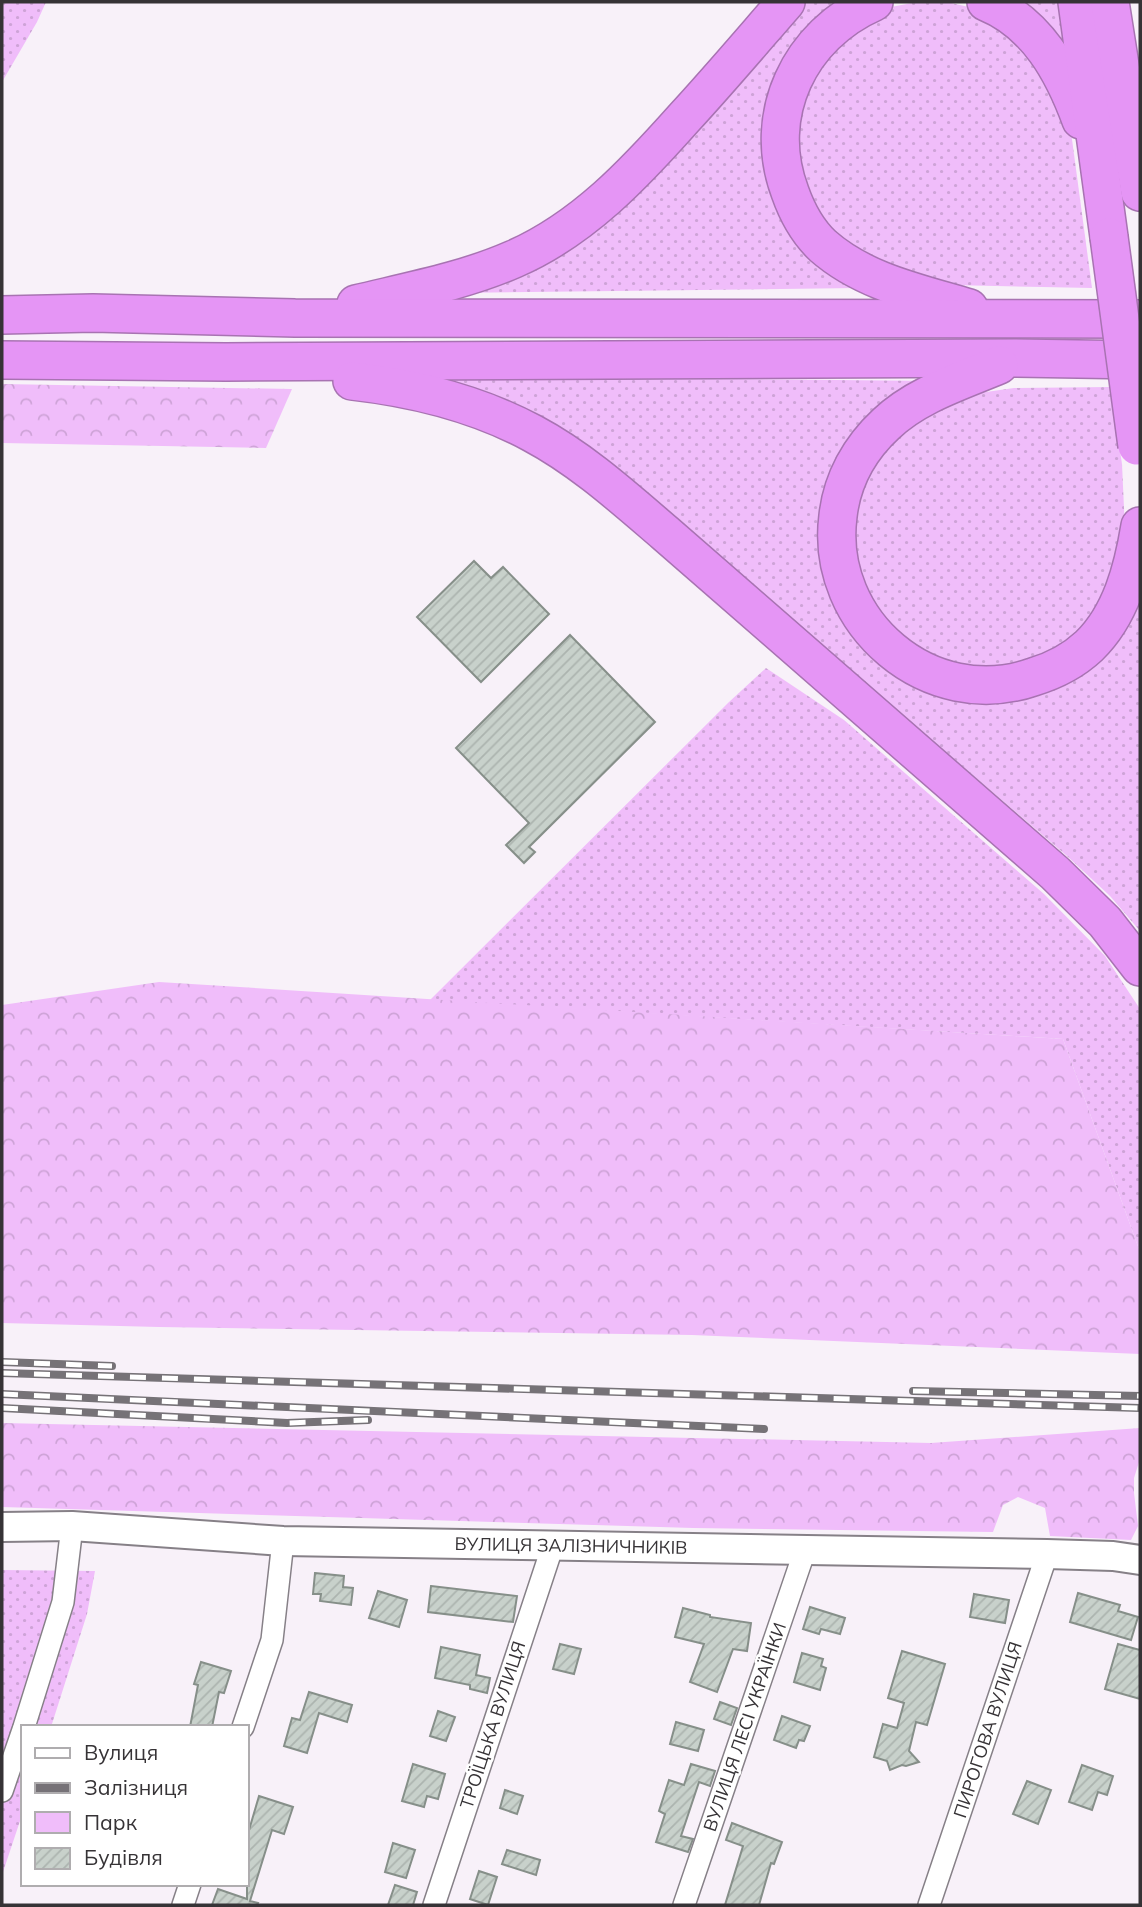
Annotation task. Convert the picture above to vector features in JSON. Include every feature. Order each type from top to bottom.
[{"type":"highway","points":[[295,318],[454,281],[515,258],[559,235],[597,207],[629,178],[786,2]]},
{"type":"highway","points":[[874,2],[838,23],[818,41],[802,63],[788,91],[780,122],[780,153],[795,207],[807,228],[822,245],[863,274],[916,293],[1011,320]]},
{"type":"highway","points":[[986,2],[1020,22],[1054,60],[1070,91],[1101,173]]},
{"type":"highway","points":[[1077,2],[1139,453]]},
{"type":"highway","points":[[1110,2],[1138,178]]},
{"type":"highway","points":[[1138,178],[1140,110]]},
{"type":"highway","points":[[2,315],[93,313],[295,318],[1140,319]]},
{"type":"highway","points":[[1014,358],[915,402],[888,422],[867,443],[851,469],[840,499],[836,532],[838,563],[850,597],[868,627],[891,650],[918,668],[948,681],[990,687],[1024,681],[1054,670],[1088,647],[1108,622],[1128,582],[1140,526]]},
{"type":"highway","points":[[2,360],[1140,360]]},
{"type":"highway","points":[[226,362],[424,392],[476,408],[532,433],[571,457],[665,533],[1055,873],[1105,922],[1140,967]]},
{"type":"street","name":"ВУЛИЦЯ ЗАЛІЗНИЧНИКІВ","points":[[2,1527],[72,1526],[284,1541],[1046,1554],[1113,1556],[1140,1560]]},
{"type":"street","points":[[24,1725],[64,1602],[72,1526]]},
{"type":"street","points":[[244,1725],[272,1640],[284,1541]]},
{"type":"street","name":"ТРОЇЦЬКА ВУЛИЦЯ","points":[[434,1905],[553,1545]]},
{"type":"street","name":"ВУЛИЦЯ ЛЕСІ УКРАЇНКИ","points":[[684,1905],[805,1550]]},
{"type":"street","name":"ПИРОГОВА ВУЛИЦЯ","points":[[929,1905],[1046,1554]]},
{"type":"street","points":[[2,1791],[21,1735]]},
{"type":"street","points":[[183,1905],[189,1886]]},
{"type":"green space","points":[[2,2],[46,2],[2,82]]},
{"type":"green space","points":[[799,2],[842,2],[768,113],[858,288],[456,293],[483,285]]},
{"type":"green space","points":[[917,2],[947,2],[973,8],[1019,34],[1071,132],[1092,288],[951,285],[872,266],[813,218],[790,145],[810,68],[886,8]]},
{"type":"green space","points":[[1017,2],[1064,2],[1072,61]]},
{"type":"green space","points":[[410,376],[939,381],[853,442],[852,627],[1026,695],[1140,581],[1140,931],[1110,896],[1067,856],[677,521]]},
{"type":"green space","points":[[2,384],[292,389],[266,448],[2,443]]},
{"type":"green space","points":[[1110,387],[1122,464],[1125,530],[1109,601],[1060,656],[953,673],[873,620],[844,531],[870,454],[958,396],[1014,388]]},
{"type":"green space","points":[[766,668],[844,720],[1044,894],[1105,956],[1140,1009],[1140,1252],[1063,1039],[430,1000]]},
{"type":"green space","points":[[159,982],[1063,1039],[1140,1252],[1140,1354],[692,1335],[2,1323],[2,1005]]},
{"type":"green space","points":[[2,1423],[931,1443],[1140,1428],[1140,1459],[1134,1478],[1138,1526],[1131,1540],[1050,1536],[1045,1508],[1018,1497],[1003,1505],[993,1532],[693,1528],[2,1507]]},
{"type":"green space","points":[[2,1570],[95,1571],[87,1614],[52,1725],[21,1725],[21,1818],[2,1875]]},
{"type":"building","points":[[474,561],[491,578],[503,567],[549,614],[481,682],[417,617]]},
{"type":"building","points":[[570,635],[655,722],[529,847],[535,852],[524,863],[506,845],[529,823],[456,748]]},
{"type":"building","points":[[315,1573],[344,1576],[343,1587],[353,1588],[351,1605],[320,1601],[321,1594],[313,1594]]},
{"type":"building","points":[[431,1586],[517,1596],[513,1622],[428,1612]]},
{"type":"building","points":[[378,1591],[407,1600],[399,1627],[369,1618]]},
{"type":"building","points":[[1078,1593],[1120,1605],[1118,1611],[1138,1617],[1131,1640],[1070,1622]]},
{"type":"building","points":[[974,1594],[1009,1600],[1005,1623],[970,1617]]},
{"type":"building","points":[[810,1607],[845,1618],[840,1634],[821,1629],[819,1634],[803,1629]]},
{"type":"building","points":[[683,1608],[710,1617],[751,1623],[747,1651],[733,1649],[717,1692],[690,1682],[704,1644],[675,1637]]},
{"type":"building","points":[[560,1644],[581,1649],[574,1674],[553,1669]]},
{"type":"building","points":[[1118,1644],[1140,1650],[1140,1699],[1105,1689]]},
{"type":"building","points":[[441,1647],[480,1655],[476,1675],[490,1678],[487,1693],[470,1689],[470,1685],[435,1678]]},
{"type":"building","points":[[902,1651],[945,1664],[927,1725],[916,1722],[909,1751],[919,1762],[890,1770],[887,1761],[874,1757],[883,1724],[897,1728],[904,1703],[888,1698]]},
{"type":"building","points":[[802,1653],[823,1659],[821,1666],[826,1668],[820,1690],[794,1682]]},
{"type":"building","points":[[201,1662],[231,1671],[224,1693],[219,1692],[212,1725],[190,1725],[198,1685],[194,1684]]},
{"type":"building","points":[[309,1692],[352,1705],[347,1722],[319,1713],[307,1753],[284,1746],[292,1718],[300,1720]]},
{"type":"building","points":[[720,1702],[737,1708],[731,1725],[714,1719]]},
{"type":"building","points":[[438,1711],[455,1717],[446,1741],[430,1736]]},
{"type":"building","points":[[782,1716],[810,1726],[804,1741],[799,1740],[796,1748],[774,1740]]},
{"type":"building","points":[[676,1722],[704,1730],[698,1751],[670,1744]]},
{"type":"building","points":[[413,1764],[445,1774],[438,1799],[427,1796],[424,1807],[402,1801]]},
{"type":"building","points":[[691,1764],[715,1771],[710,1786],[699,1782],[681,1836],[693,1839],[688,1852],[656,1842],[665,1814],[659,1811],[669,1780],[684,1785]]},
{"type":"building","points":[[1082,1765],[1113,1776],[1107,1795],[1098,1792],[1092,1810],[1069,1802]]},
{"type":"building","points":[[1027,1781],[1051,1790],[1038,1824],[1013,1814]]},
{"type":"building","points":[[505,1790],[523,1796],[517,1814],[500,1808]]},
{"type":"building","points":[[259,1796],[293,1807],[284,1834],[272,1830],[250,1901],[258,1903],[257,1905],[212,1905],[218,1889],[247,1899],[248,1834]]},
{"type":"building","points":[[732,1823],[782,1842],[774,1864],[771,1863],[759,1905],[725,1905],[743,1846],[726,1840]]},
{"type":"building","points":[[393,1843],[415,1850],[406,1878],[385,1872]]},
{"type":"building","points":[[507,1850],[540,1860],[536,1875],[502,1864]]},
{"type":"building","points":[[479,1871],[497,1877],[488,1905],[470,1899]]},
{"type":"building","points":[[395,1885],[417,1892],[413,1905],[388,1905]]},
{"type":"railway","points":[[2,1362],[112,1366]]},
{"type":"railway","points":[[2,1373],[1140,1408]]},
{"type":"railway","points":[[913,1391],[1140,1396]]},
{"type":"railway","points":[[2,1394],[764,1429]]},
{"type":"railway","points":[[2,1408],[287,1423],[368,1420]]}]
